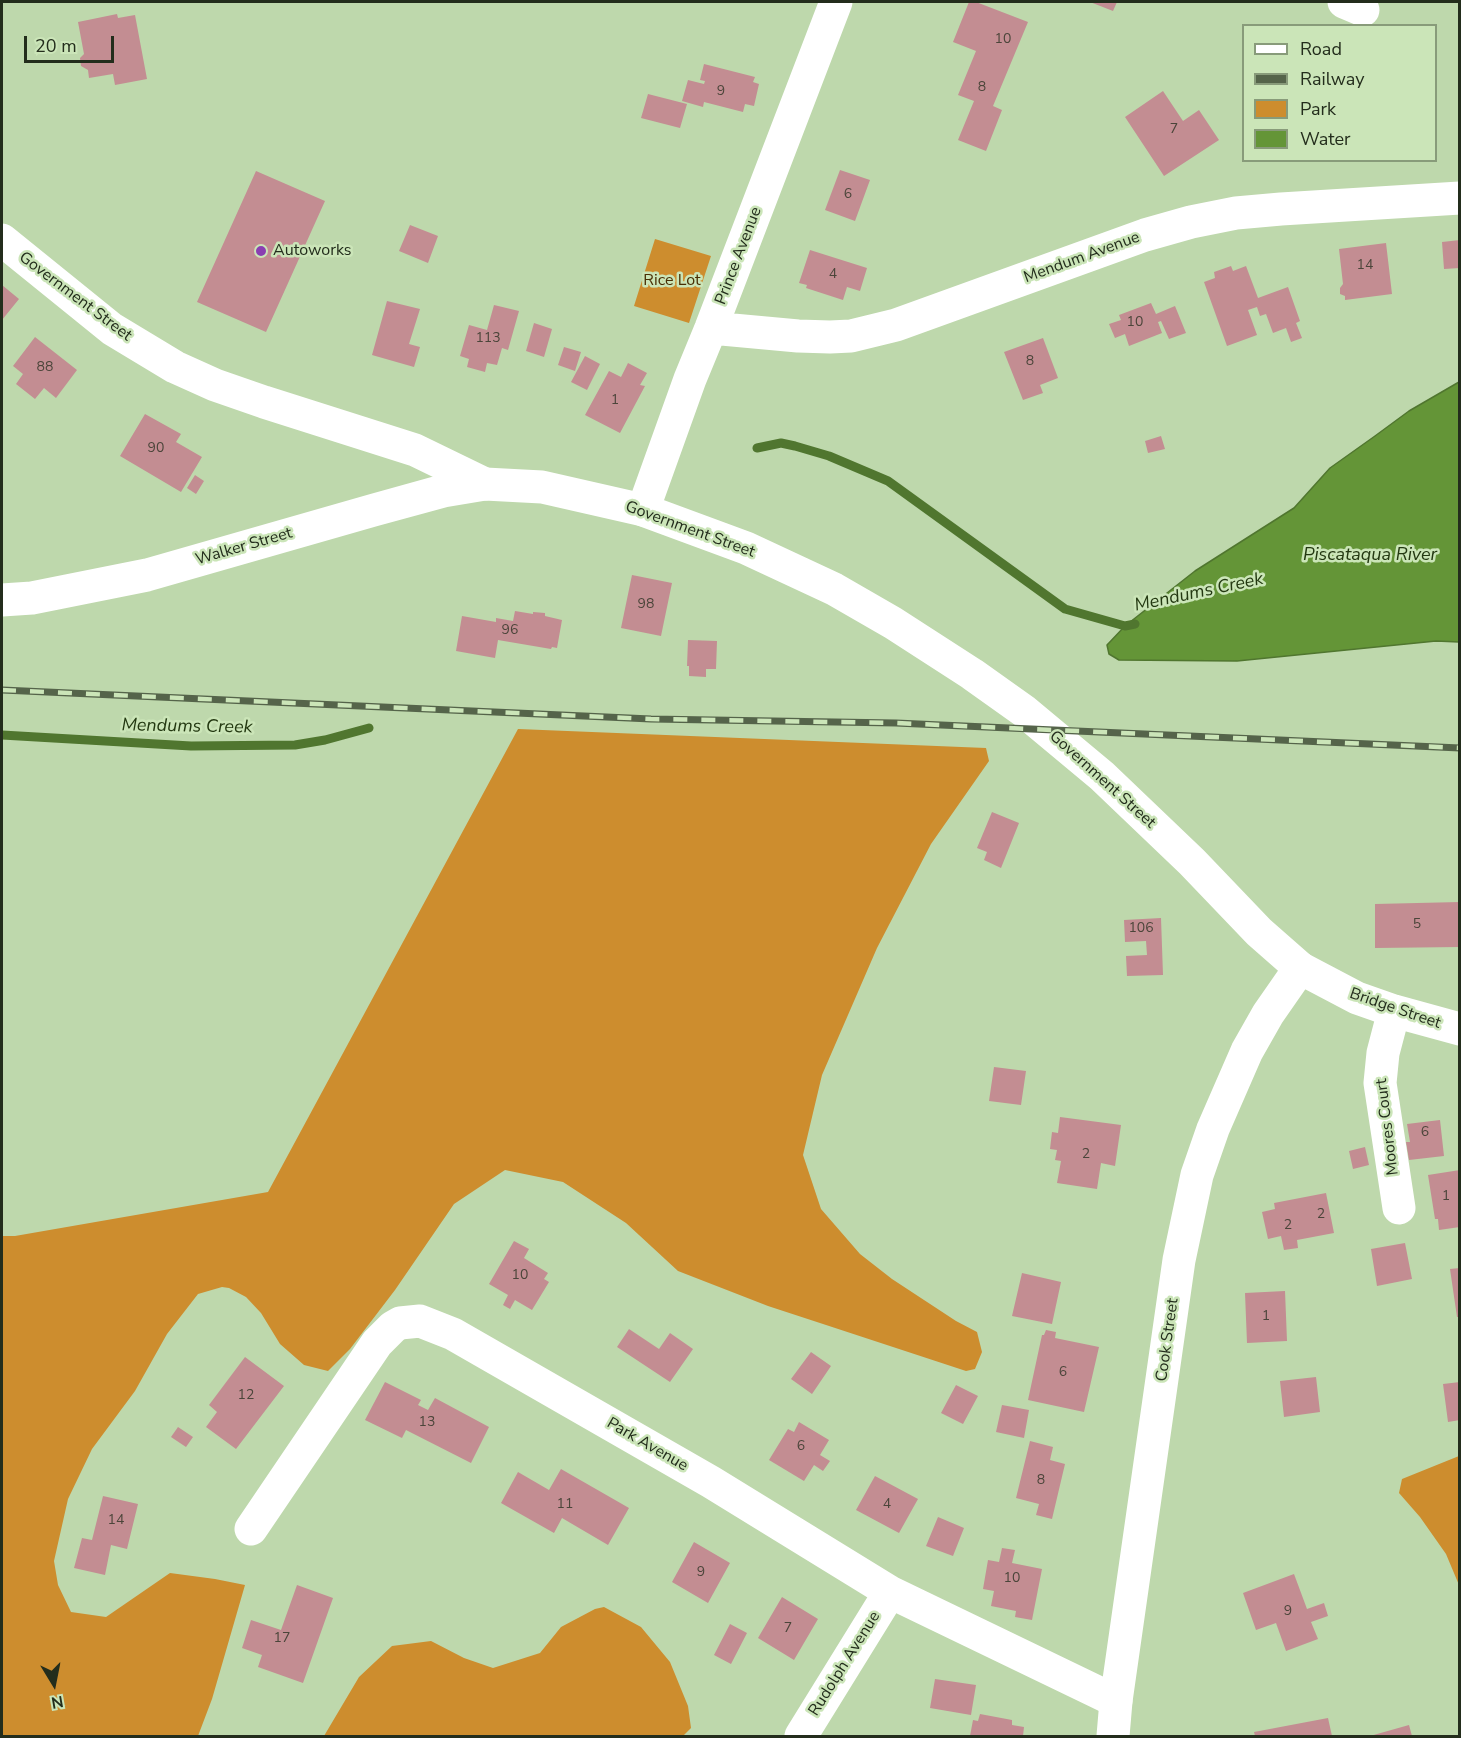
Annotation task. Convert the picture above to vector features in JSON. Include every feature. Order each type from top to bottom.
[{"type":"street","name":"Prince Avenue","points":[[643,510],[690,379],[836,2]]},
{"type":"street","name":"Mendum Avenue","points":[[711,328],[809,336],[851,336],[896,325],[1145,235],[1191,222],[1236,213],[1460,198]]},
{"type":"street","name":"Government Street","points":[[2,240],[104,322],[175,367],[215,385],[415,450],[485,484],[542,487],[643,510],[746,549],[834,589],[902,628],[1024,711],[1102,776],[1192,862],[1259,932],[1300,968]]},
{"type":"street","name":"Walker Street","points":[[2,600],[32,598],[147,575],[443,491],[485,484]]},
{"type":"street","name":"Bridge Street","points":[[1300,968],[1357,998],[1460,1029]]},
{"type":"street","name":"Cook Street","points":[[1113,1737],[1116,1701],[1179,1260],[1197,1174],[1213,1129],[1247,1051],[1268,1014],[1300,968]]},
{"type":"street","name":"Moores Court","points":[[1394,1011],[1383,1053],[1380,1083],[1399,1208]]},
{"type":"street","name":"Park Avenue","points":[[251,1529],[377,1342],[400,1323],[420,1321],[453,1334],[711,1482],[890,1592],[1116,1701]]},
{"type":"street","name":"Rudolph Avenue","points":[[801,1737],[890,1592]]},
{"type":"green space","name":"Rice Lot","points":[[655,239],[711,256],[689,323],[634,306]]},
{"type":"green space","points":[[518,729],[986,748],[989,761],[931,844],[877,948],[822,1075],[803,1155],[821,1209],[860,1254],[892,1279],[977,1332],[982,1352],[975,1369],[966,1371],[768,1306],[678,1271],[626,1223],[563,1182],[505,1170],[454,1204],[395,1290],[350,1349],[328,1371],[304,1365],[280,1344],[261,1313],[246,1297],[222,1287],[198,1294],[167,1334],[135,1391],[92,1449],[68,1499],[54,1561],[58,1585],[71,1612],[106,1617],[170,1573],[245,1585],[212,1699],[198,1736],[2,1736],[2,1236],[15,1236],[268,1192]]},
{"type":"green space","points":[[1459,1456],[1459,1585],[1446,1554],[1420,1517],[1399,1493],[1402,1479]]},
{"type":"green space","points":[[604,1607],[641,1627],[670,1662],[688,1706],[691,1728],[683,1736],[324,1736],[359,1677],[392,1646],[431,1641],[464,1658],[493,1668],[540,1653],[561,1627],[595,1609]]},
{"type":"water","name":"Piscataqua River","points":[[1459,382],[1459,642],[1436,641],[1237,661],[1119,660],[1109,654],[1107,645],[1125,626],[1195,571],[1294,508],[1330,468],[1409,411]]},
{"type":"building","points":[[969,2],[976,2],[1028,22],[993,106],[1002,110],[986,151],[958,140],[974,101],[958,95],[976,51],[953,42]]},
{"type":"building","points":[[1090,2],[1117,2],[1113,11]]},
{"type":"building","points":[[117,14],[118,18],[135,15],[147,79],[115,85],[113,74],[89,78],[88,70],[81,66],[80,58],[84,54],[78,22]]},
{"type":"building","points":[[704,64],[755,77],[753,82],[759,84],[754,106],[745,104],[743,112],[704,102],[703,107],[682,101],[688,80],[704,84],[705,81],[700,80]]},
{"type":"building","points":[[1163,91],[1183,121],[1199,110],[1219,140],[1164,176],[1125,117]]},
{"type":"building","points":[[648,94],[687,104],[680,128],[641,118]]},
{"type":"building","points":[[840,170],[870,180],[855,221],[825,210]]},
{"type":"building","name":"Autoworks","points":[[256,171],[325,201],[266,332],[197,302]]},
{"type":"building","points":[[410,225],[438,236],[428,263],[399,251]]},
{"type":"building","points":[[1460,240],[1460,268],[1444,269],[1442,242]]},
{"type":"building","points":[[1386,243],[1392,294],[1345,300],[1345,296],[1340,294],[1343,284],[1339,249]]},
{"type":"building","points":[[810,250],[867,268],[860,291],[847,287],[843,300],[806,288],[807,285],[799,283]]},
{"type":"building","points":[[1231,266],[1233,271],[1246,266],[1258,298],[1288,287],[1300,321],[1296,323],[1302,338],[1291,342],[1286,328],[1273,333],[1266,314],[1260,316],[1257,307],[1248,310],[1257,335],[1227,346],[1204,282],[1215,278],[1214,272]]},
{"type":"building","points":[[2,285],[19,299],[2,320]]},
{"type":"building","points":[[387,301],[420,309],[409,344],[420,347],[414,367],[372,355]]},
{"type":"building","points":[[1151,303],[1156,314],[1175,306],[1186,333],[1169,339],[1161,321],[1158,322],[1162,333],[1129,346],[1125,334],[1115,338],[1109,324],[1121,320],[1119,315]]},
{"type":"building","points":[[494,305],[519,311],[508,350],[502,348],[497,365],[487,363],[485,372],[467,367],[469,359],[460,356],[469,325],[487,330]]},
{"type":"building","points":[[534,323],[552,329],[544,357],[526,351]]},
{"type":"building","points":[[35,337],[77,370],[56,398],[44,388],[35,399],[16,384],[23,374],[13,366]]},
{"type":"building","points":[[1043,338],[1058,378],[1040,385],[1043,393],[1023,400],[1004,352]]},
{"type":"building","points":[[564,347],[581,352],[575,371],[558,365]]},
{"type":"building","points":[[585,356],[600,364],[587,390],[571,382]]},
{"type":"building","points":[[628,363],[647,373],[640,385],[645,386],[620,433],[585,415],[609,371],[621,377]]},
{"type":"building","points":[[145,414],[181,434],[176,442],[202,457],[181,492],[120,456]]},
{"type":"building","points":[[1161,436],[1165,449],[1148,453],[1145,441]]},
{"type":"building","points":[[195,475],[204,481],[196,494],[187,488]]},
{"type":"building","points":[[632,575],[672,583],[661,636],[621,628]]},
{"type":"building","points":[[515,611],[545,613],[545,616],[562,620],[557,648],[498,640],[495,658],[456,651],[462,616],[496,622],[496,618],[513,621]]},
{"type":"building","points":[[688,640],[717,641],[716,669],[706,669],[706,677],[689,676]]},
{"type":"building","points":[[992,812],[1019,823],[1001,868],[984,860],[987,852],[977,848]]},
{"type":"building","points":[[1460,902],[1460,947],[1375,948],[1375,904]]},
{"type":"building","points":[[1161,918],[1163,975],[1127,976],[1126,956],[1147,955],[1146,941],[1125,942],[1124,920]]},
{"type":"building","points":[[994,1067],[1026,1071],[1021,1105],[989,1101]]},
{"type":"building","points":[[1060,1117],[1121,1125],[1115,1166],[1101,1163],[1097,1189],[1057,1183],[1061,1161],[1055,1160],[1057,1150],[1050,1149],[1052,1132],[1058,1133]]},
{"type":"building","points":[[1440,1120],[1444,1156],[1409,1160],[1406,1142],[1410,1142],[1407,1124]]},
{"type":"building","points":[[1365,1147],[1369,1165],[1353,1169],[1349,1151]]},
{"type":"building","points":[[1460,1170],[1460,1227],[1439,1230],[1428,1175]]},
{"type":"building","points":[[1326,1193],[1334,1233],[1297,1240],[1298,1248],[1284,1250],[1281,1236],[1268,1239],[1262,1212],[1275,1209],[1274,1203]]},
{"type":"building","points":[[514,1241],[529,1249],[524,1258],[548,1273],[544,1279],[549,1282],[532,1310],[515,1300],[510,1309],[503,1305],[508,1295],[489,1284]]},
{"type":"building","points":[[1405,1243],[1412,1279],[1377,1286],[1371,1249]]},
{"type":"building","points":[[1460,1268],[1460,1317],[1457,1317],[1450,1269]]},
{"type":"building","points":[[1022,1273],[1061,1282],[1052,1324],[1012,1316]]},
{"type":"building","points":[[1285,1291],[1287,1341],[1247,1343],[1245,1293]]},
{"type":"building","points":[[629,1329],[659,1349],[670,1333],[693,1349],[670,1382],[617,1347]]},
{"type":"building","points":[[1046,1330],[1056,1332],[1055,1338],[1099,1347],[1084,1412],[1028,1400],[1042,1335]]},
{"type":"building","points":[[811,1352],[831,1366],[812,1394],[791,1379]]},
{"type":"building","points":[[245,1357],[284,1386],[236,1449],[206,1427],[217,1412],[209,1405]]},
{"type":"building","points":[[1316,1377],[1320,1412],[1284,1417],[1280,1381]]},
{"type":"building","points":[[385,1382],[421,1400],[418,1405],[428,1410],[435,1398],[489,1427],[471,1463],[406,1430],[402,1438],[365,1420]]},
{"type":"building","points":[[1460,1382],[1460,1420],[1448,1422],[1443,1384]]},
{"type":"building","points":[[956,1385],[978,1396],[963,1424],[941,1413]]},
{"type":"building","points":[[1002,1405],[1029,1410],[1024,1438],[996,1432]]},
{"type":"building","points":[[799,1422],[829,1440],[820,1455],[830,1461],[823,1471],[814,1465],[804,1481],[769,1460],[788,1429],[794,1432]]},
{"type":"building","points":[[178,1427],[193,1437],[186,1447],[171,1437]]},
{"type":"building","points":[[1030,1441],[1053,1447],[1050,1460],[1065,1464],[1052,1519],[1036,1515],[1039,1504],[1016,1498]]},
{"type":"building","points":[[561,1469],[629,1508],[608,1545],[562,1518],[554,1533],[501,1503],[518,1472],[549,1490]]},
{"type":"building","points":[[875,1476],[918,1499],[899,1533],[856,1510]]},
{"type":"building","points":[[103,1496],[138,1504],[127,1549],[111,1545],[105,1575],[74,1568],[82,1538],[92,1540]]},
{"type":"building","points":[[938,1517],[964,1528],[953,1556],[926,1546]]},
{"type":"building","points":[[694,1542],[730,1563],[708,1603],[672,1582]]},
{"type":"building","points":[[1002,1548],[1015,1550],[1012,1563],[1042,1569],[1032,1620],[1015,1617],[1016,1611],[991,1606],[994,1591],[983,1589],[988,1560],[999,1562]]},
{"type":"building","points":[[1294,1574],[1307,1609],[1324,1603],[1328,1616],[1311,1622],[1318,1639],[1286,1651],[1276,1623],[1256,1630],[1243,1593]]},
{"type":"building","points":[[297,1585],[333,1598],[303,1683],[258,1667],[262,1655],[242,1648],[251,1620],[281,1630]]},
{"type":"building","points":[[782,1597],[818,1619],[794,1660],[758,1638]]},
{"type":"building","points":[[730,1624],[747,1633],[731,1664],[714,1655]]},
{"type":"building","points":[[935,1679],[976,1685],[971,1715],[930,1708]]},
{"type":"building","points":[[980,1714],[1012,1720],[1012,1725],[1024,1727],[1023,1736],[970,1736],[973,1720],[978,1721]]},
{"type":"building","points":[[1328,1718],[1332,1736],[1255,1736],[1254,1732]]},
{"type":"building","points":[[1409,1725],[1412,1736],[1370,1736]]},
{"type":"waterway","name":"Mendums Creek","points":[[757,448],[781,443],[795,446],[829,456],[888,481],[1065,609],[1125,626],[1135,624]]},
{"type":"waterway","name":"Mendums Creek","points":[[2,735],[191,746],[295,745],[325,740],[369,728]]},
{"type":"railway","points":[[2,690],[651,719],[896,723],[1460,748]]},
{"type":"place","name":"Autoworks","points":[[261,251]]}]
